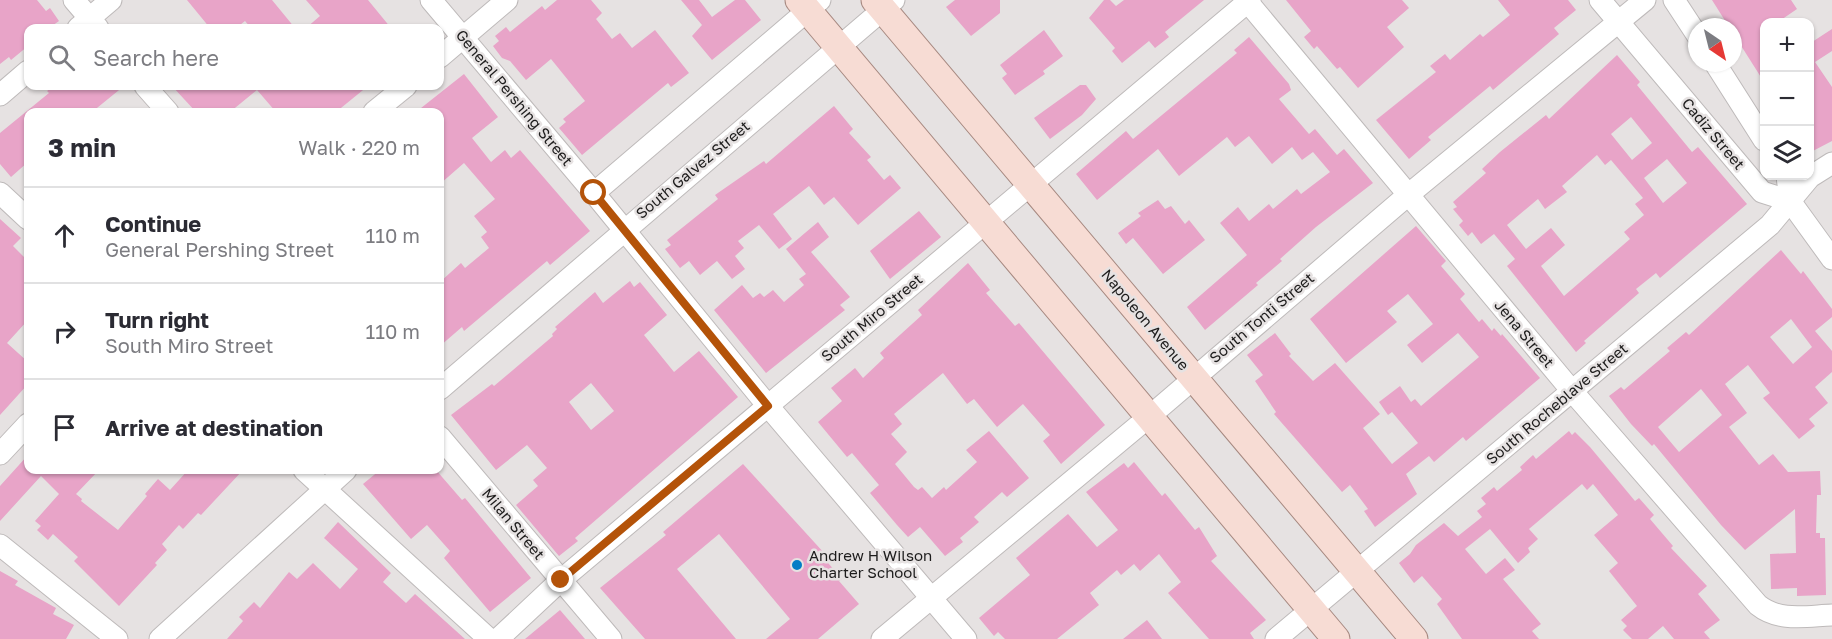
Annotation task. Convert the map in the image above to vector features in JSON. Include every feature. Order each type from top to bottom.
[{"type":"main road","points":[[809,3],[838,47],[1336,639]]},
{"type":"main road","name":"Napoleon Avenue","points":[[884,3],[1031,184],[1414,639]]},
{"type":"street","points":[[74,0],[87,24]]},
{"type":"street","points":[[89,24],[111,0]]},
{"type":"street","name":"General Pershing Street","points":[[431,0],[625,230],[768,406],[966,639]]},
{"type":"street","points":[[444,54],[507,0]]},
{"type":"street","name":"Cadiz Street","points":[[1600,0],[1762,192],[1790,201]]},
{"type":"street","name":"South Tonti Street","points":[[882,639],[1150,416],[1193,376],[1408,195],[1645,0]]},
{"type":"street","points":[[1674,0],[1688,21]]},
{"type":"street","name":"South Miro Street","points":[[498,639],[561,580],[1248,1]]},
{"type":"street","name":"Jena Street","points":[[1248,1],[1572,391],[1758,605],[1768,613],[1780,617],[1832,615]]},
{"type":"street","points":[[594,193],[809,3]]},
{"type":"street","name":"South Galvez Street","points":[[444,386],[838,47],[884,3]]},
{"type":"street","points":[[1721,72],[1760,134]]},
{"type":"street","points":[[0,95],[24,74]]},
{"type":"street","points":[[149,90],[164,108]]},
{"type":"street","points":[[379,108],[401,90]]},
{"type":"street","name":"South Rocheblave Street","points":[[1276,639],[1770,225],[1810,177],[1832,163]]},
{"type":"street","points":[[1787,180],[1790,201],[1832,259]]},
{"type":"street","points":[[0,193],[24,215]]},
{"type":"street","points":[[0,454],[24,428]]},
{"type":"street","name":"Milan Street","points":[[444,442],[611,639]]},
{"type":"street","points":[[308,474],[489,639]]},
{"type":"street","points":[[160,639],[341,474]]},
{"type":"street","points":[[0,545],[117,639]]},
{"type":"building","points":[[0,0],[37,0],[46,11],[50,8],[59,21],[55,24],[24,24],[24,49],[11,60],[9,57],[0,64]]},
{"type":"building","points":[[187,0],[272,0],[292,24],[248,24],[245,21],[241,24],[207,24]]},
{"type":"building","points":[[306,0],[368,0],[388,24],[311,24],[320,16]]},
{"type":"building","points":[[557,0],[591,0],[602,13],[596,19],[612,39],[620,33],[632,48],[655,30],[689,73],[671,87],[668,83],[582,155],[559,128],[566,122],[563,119],[585,101],[551,59],[526,80],[510,61],[502,58],[493,46],[499,41],[495,36],[506,27],[510,32],[542,6],[545,10]]},
{"type":"building","points":[[681,0],[699,0],[712,17],[735,0],[745,0],[761,20],[712,60],[692,36],[702,25]]},
{"type":"building","points":[[955,0],[1000,0],[1000,13],[971,36],[946,7]]},
{"type":"building","points":[[1104,0],[1110,0],[1116,6],[1124,0],[1204,0],[1165,32],[1169,37],[1155,48],[1149,41],[1122,63],[1112,51],[1115,48],[1089,18]]},
{"type":"building","points":[[1286,0],[1402,0],[1409,8],[1387,27],[1404,47],[1358,88],[1340,67],[1337,69],[1317,46],[1314,49],[1304,37],[1311,31]]},
{"type":"building","points":[[1498,0],[1568,0],[1576,10],[1554,28],[1559,34],[1493,90],[1490,86],[1428,137],[1431,140],[1409,159],[1376,120],[1436,72],[1430,66],[1445,54],[1450,60],[1480,34],[1483,37],[1510,15]]},
{"type":"building","points":[[1712,0],[1791,0],[1797,9],[1784,18],[1760,18],[1760,76],[1742,47],[1742,18],[1723,18]]},
{"type":"building","points":[[1832,29],[1832,51],[1815,62],[1832,87],[1832,141],[1814,150],[1814,72],[1814,41]]},
{"type":"building","points":[[1044,30],[1063,56],[1043,71],[1045,74],[1015,95],[1002,78],[1007,74],[1000,65]]},
{"type":"building","points":[[1249,37],[1289,84],[1291,90],[1279,99],[1309,134],[1315,129],[1337,155],[1344,149],[1373,183],[1316,227],[1256,283],[1258,285],[1205,330],[1187,307],[1247,255],[1220,223],[1238,207],[1249,221],[1269,204],[1273,209],[1297,189],[1301,194],[1330,172],[1313,152],[1302,160],[1292,147],[1272,164],[1249,136],[1235,147],[1227,137],[1179,176],[1158,149],[1097,200],[1076,174],[1126,131],[1133,139],[1237,53],[1234,50]]},
{"type":"building","points":[[1617,55],[1640,82],[1637,85],[1692,152],[1698,147],[1747,204],[1660,278],[1656,273],[1636,289],[1639,293],[1584,341],[1586,343],[1576,352],[1507,266],[1515,259],[1494,234],[1481,244],[1472,232],[1468,236],[1459,225],[1463,221],[1453,209],[1457,207],[1453,202],[1486,173],[1482,169],[1500,152],[1546,115],[1549,119]],"holes":[[[1631,117],[1652,143],[1632,160],[1611,134]],[[1597,155],[1605,165],[1611,160],[1643,198],[1635,204],[1644,215],[1624,232],[1630,239],[1564,296],[1541,266],[1565,245],[1551,228],[1526,249],[1507,225],[1538,199],[1545,209],[1567,192],[1562,186]],[[1667,159],[1687,183],[1663,203],[1644,178]]]},
{"type":"building","points":[[464,74],[498,117],[472,138],[491,162],[505,150],[511,158],[520,150],[590,231],[550,265],[547,261],[464,331],[462,327],[444,343],[444,278],[461,263],[465,268],[489,248],[481,237],[487,232],[474,216],[495,199],[464,163],[444,180],[444,108],[421,108]]},
{"type":"building","points":[[1080,85],[1086,85],[1096,99],[1082,115],[1050,139],[1034,118]]},
{"type":"building","points":[[119,90],[97,108],[31,108],[49,93],[47,91]]},
{"type":"building","points":[[176,90],[257,90],[235,108],[192,108]]},
{"type":"building","points":[[257,90],[363,90],[341,108],[273,108]]},
{"type":"building","points":[[834,106],[853,129],[849,133],[871,157],[867,160],[884,180],[890,175],[901,188],[858,225],[834,197],[824,205],[809,186],[773,214],[792,239],[779,249],[759,225],[738,241],[744,248],[735,256],[745,269],[732,279],[717,261],[700,275],[689,261],[680,268],[665,249],[671,245],[667,240],[718,199],[715,195],[764,161],[766,164]]},
{"type":"building","points":[[24,113],[24,166],[11,177],[0,164],[0,133]]},
{"type":"building","points":[[1158,200],[1165,209],[1171,206],[1185,224],[1189,220],[1205,240],[1163,274],[1133,238],[1126,244],[1118,233],[1141,216],[1138,213]]},
{"type":"building","points":[[919,211],[941,237],[890,279],[870,251]]},
{"type":"building","points":[[0,219],[21,238],[13,246],[24,257],[24,324],[7,343],[24,358],[24,388],[0,415]]},
{"type":"building","points":[[818,222],[829,237],[811,252],[850,297],[840,305],[845,310],[766,373],[714,310],[742,285],[753,298],[760,293],[764,297],[773,290],[784,302],[804,285],[799,279],[806,274],[786,249]]},
{"type":"building","points":[[1416,226],[1446,261],[1441,266],[1465,294],[1460,299],[1479,322],[1482,319],[1492,331],[1494,328],[1501,336],[1502,334],[1540,378],[1466,441],[1463,437],[1434,462],[1429,456],[1406,474],[1417,494],[1375,527],[1364,511],[1368,509],[1350,485],[1342,492],[1274,414],[1276,412],[1255,381],[1263,375],[1247,355],[1275,333],[1291,354],[1289,356],[1313,381],[1335,363],[1380,414],[1363,428],[1392,464],[1418,443],[1392,412],[1388,415],[1379,402],[1400,386],[1411,402],[1415,399],[1421,406],[1479,357],[1458,333],[1422,363],[1407,345],[1433,324],[1408,294],[1387,311],[1397,322],[1346,363],[1310,319]]},
{"type":"building","points":[[1781,250],[1801,274],[1803,271],[1832,309],[1832,317],[1815,331],[1832,351],[1832,372],[1815,387],[1828,403],[1809,419],[1815,426],[1799,439],[1763,398],[1770,393],[1748,365],[1725,384],[1747,413],[1729,427],[1759,465],[1773,454],[1788,472],[1820,471],[1821,495],[1817,495],[1816,533],[1820,533],[1820,538],[1825,538],[1826,595],[1797,596],[1797,588],[1771,589],[1770,554],[1796,553],[1795,509],[1745,550],[1721,525],[1654,444],[1652,446],[1631,424],[1609,396],[1621,387],[1624,390],[1670,351],[1667,348],[1686,332],[1689,335]],"holes":[[[1791,319],[1812,347],[1793,364],[1770,337]],[[1701,389],[1722,415],[1679,452],[1658,427]]]},
{"type":"building","points":[[968,263],[990,290],[986,293],[1015,326],[1019,323],[1105,425],[1061,464],[1043,441],[1050,435],[1023,404],[997,427],[974,399],[967,404],[943,373],[894,414],[902,424],[891,434],[907,452],[895,464],[914,487],[918,490],[922,487],[932,498],[944,487],[946,490],[977,462],[966,450],[989,431],[1029,478],[1007,497],[1002,492],[974,517],[979,522],[960,538],[963,542],[945,556],[920,527],[908,537],[870,493],[879,485],[852,453],[847,457],[818,422],[842,401],[831,388],[855,368],[863,378],[884,358],[880,353],[922,315],[918,310]]},
{"type":"building","points":[[630,281],[634,287],[640,282],[667,315],[644,335],[674,372],[699,351],[738,397],[575,538],[578,541],[559,556],[516,505],[538,486],[533,480],[547,468],[527,445],[496,470],[451,415],[492,384],[494,386],[553,336],[552,334],[557,329],[555,327],[595,292],[603,303]],"holes":[[[591,383],[614,411],[591,430],[569,402]]]},
{"type":"building","points":[[1569,431],[1572,435],[1575,432],[1590,447],[1635,501],[1639,498],[1654,515],[1650,519],[1673,546],[1671,548],[1707,586],[1698,594],[1720,620],[1704,632],[1710,639],[1674,639],[1663,626],[1648,639],[1632,639],[1623,630],[1627,626],[1621,620],[1637,606],[1609,571],[1618,563],[1594,535],[1618,515],[1593,484],[1587,490],[1582,484],[1529,529],[1538,539],[1528,548],[1530,552],[1518,563],[1490,529],[1465,549],[1486,574],[1505,558],[1515,570],[1503,579],[1541,624],[1532,631],[1539,639],[1462,639],[1437,604],[1442,599],[1422,576],[1414,583],[1399,563],[1410,554],[1416,545],[1444,523],[1458,536],[1482,517],[1477,511],[1486,504],[1481,498],[1494,487],[1497,491],[1522,470],[1520,467],[1533,455],[1536,459]]},
{"type":"building","points":[[24,459],[24,474],[95,474],[76,494],[82,499],[81,501],[118,530],[147,496],[145,494],[158,479],[170,490],[184,474],[239,474],[201,515],[198,513],[183,529],[179,525],[162,544],[167,550],[155,563],[157,565],[119,606],[74,561],[78,557],[53,534],[48,540],[37,530],[41,526],[35,521],[59,494],[41,476],[0,521],[0,486]]},
{"type":"building","points":[[1134,462],[1162,496],[1165,493],[1195,530],[1199,527],[1217,556],[1211,561],[1266,620],[1250,633],[1254,639],[1209,639],[1168,593],[1181,582],[1159,554],[1140,571],[1134,564],[1121,575],[1117,570],[1090,593],[1099,605],[1057,639],[1005,639],[998,632],[994,636],[979,618],[1030,575],[1016,558],[1068,514],[1097,547],[1118,530],[1086,492],[1124,463],[1128,468]]},
{"type":"building","points":[[743,464],[825,554],[822,556],[859,604],[818,639],[766,639],[790,619],[719,534],[677,569],[736,639],[645,639],[600,588],[666,535],[663,532]]},
{"type":"building","points":[[375,474],[439,474],[462,500],[465,498],[531,578],[490,612],[444,558],[450,551],[427,525],[411,539],[363,484]]},
{"type":"building","points":[[338,522],[391,573],[383,582],[406,603],[415,594],[465,639],[227,639],[243,621],[239,617],[254,602],[260,608],[289,572],[297,579],[313,563],[340,589],[358,569],[324,538]]},
{"type":"building","points":[[0,571],[18,581],[15,585],[56,608],[53,614],[74,625],[66,639],[0,639]]},
{"type":"building","points":[[560,610],[585,639],[525,639]]},
{"type":"building","points":[[1147,620],[1162,639],[1123,639]]},
{"type":"place","name":"Andrew H Wilson Charter School","points":[[797,565]]},
{"type":"route","points":[[561,580],[768,406],[594,193]]}]
